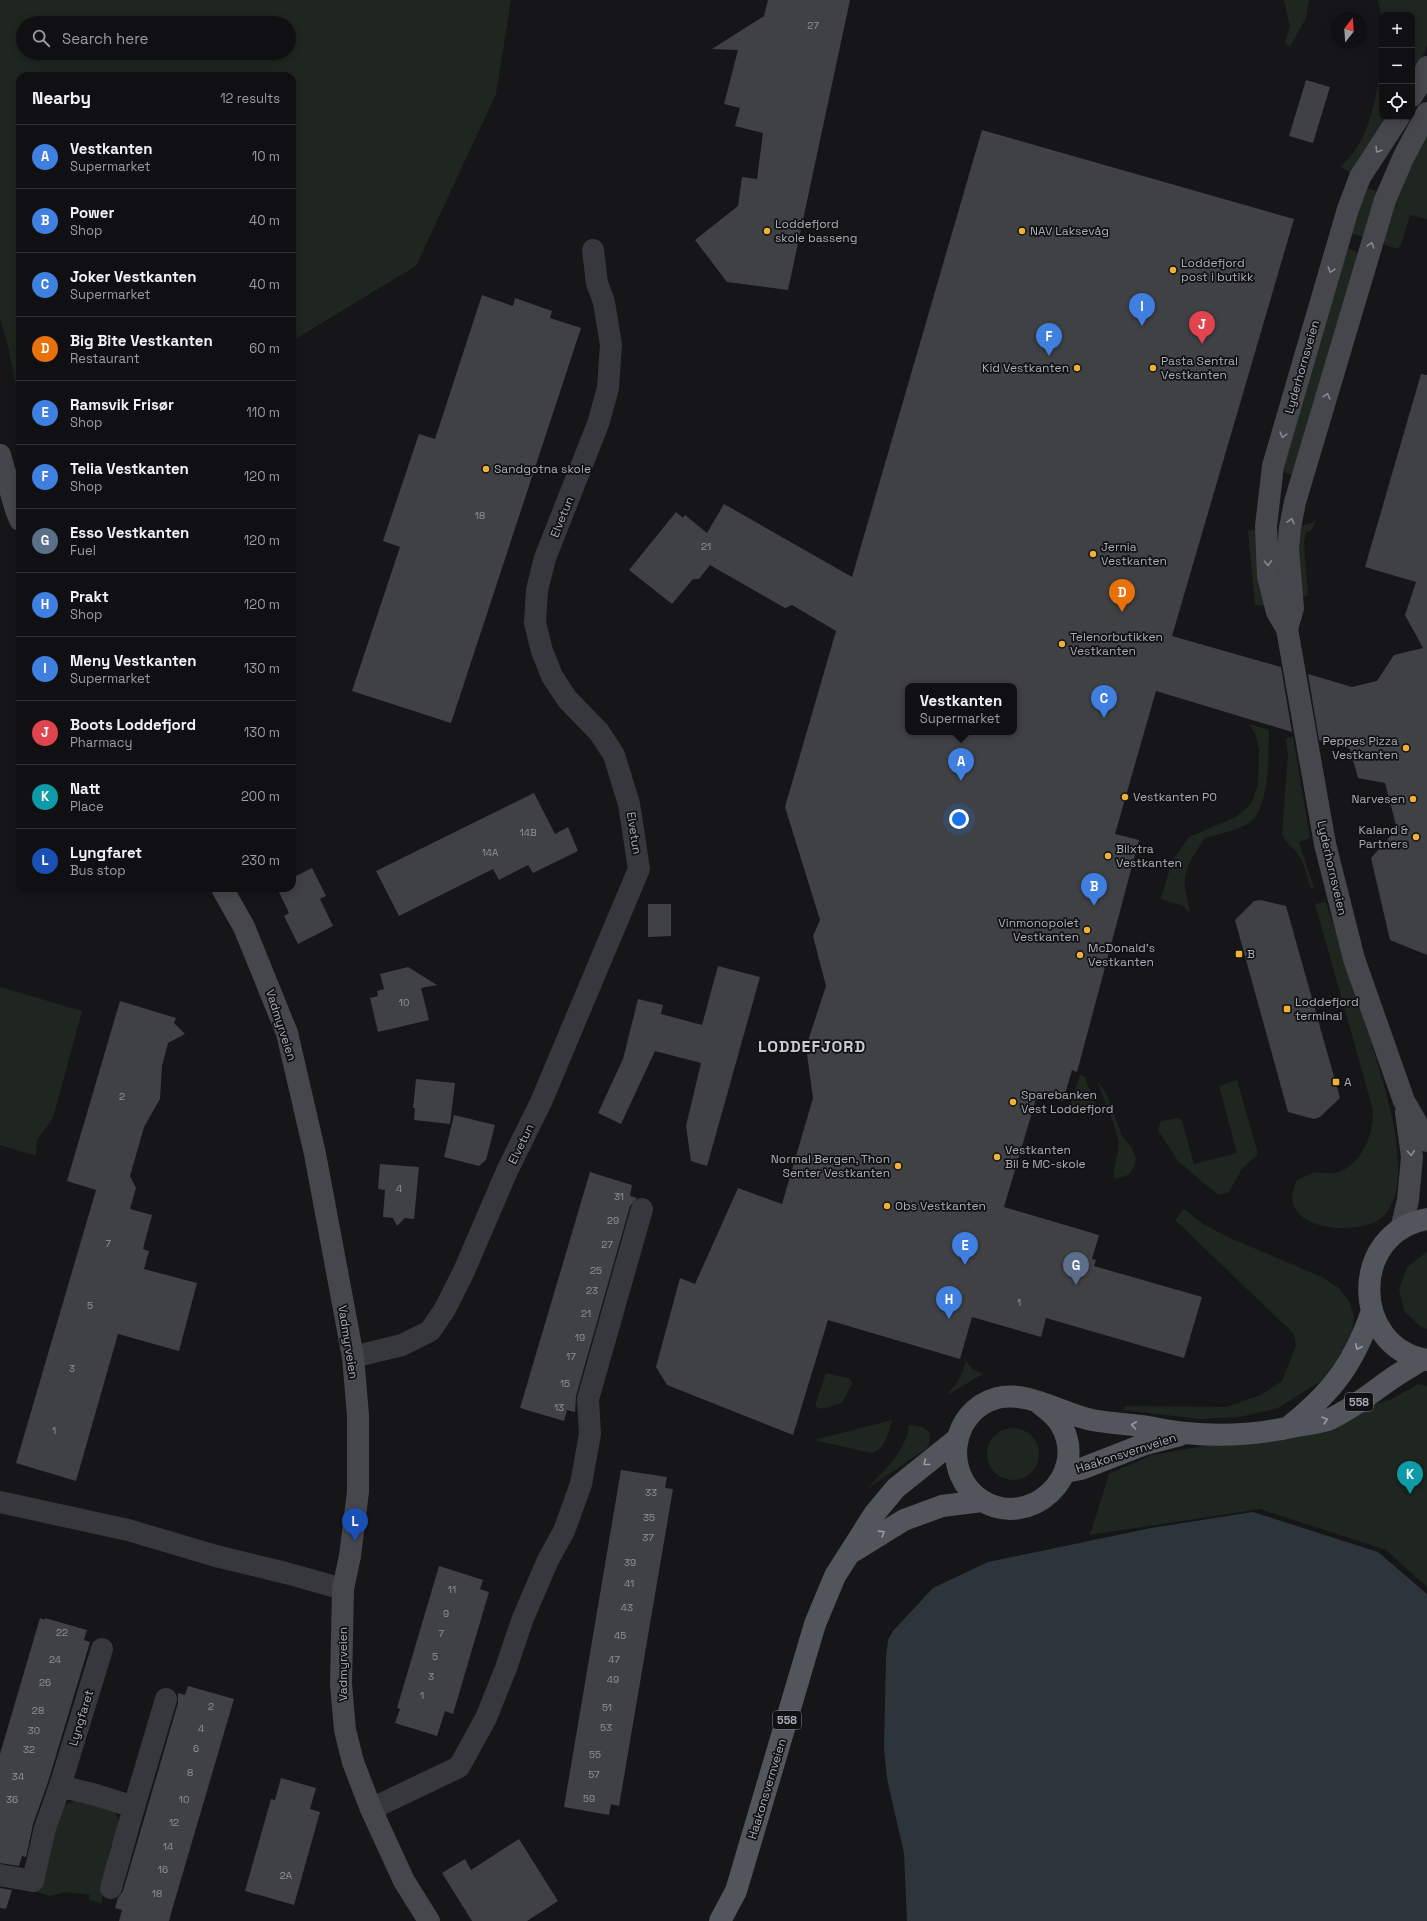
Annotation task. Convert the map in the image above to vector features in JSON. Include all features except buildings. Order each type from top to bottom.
[{"type":"main road","points":[[1415,91],[1422,80],[1427,67]]},
{"type":"main road","name":"Lyderhornsveien","points":[[1287,629],[1293,608],[1288,549],[1290,528],[1296,502],[1385,200],[1404,156],[1427,114]]},
{"type":"main road","name":"Lyderhornsveien","points":[[1397,120],[1360,177],[1348,209],[1273,466],[1266,526],[1268,576],[1276,612],[1287,629],[1325,844],[1354,959],[1404,1101],[1427,1141]]},
{"type":"main road","points":[[0,455],[16,510]]},
{"type":"main road","name":"Vadmyrveien","points":[[224,892],[244,926],[286,1032],[315,1154],[353,1357],[358,1415],[358,1492],[343,1589],[341,1684],[344,1730],[353,1762],[371,1809],[404,1881],[429,1921]]},
{"type":"main road","name":"Lyderhornsveien","points":[[1401,1229],[1408,1200],[1412,1158],[1404,1101]]},
{"type":"main road","name":"558","points":[[1425,1360],[1405,1352],[1389,1340],[1378,1324],[1372,1311],[1369,1297],[1369,1281],[1372,1265],[1379,1251],[1389,1238],[1401,1229],[1419,1220],[1427,1219]]},
{"type":"main road","name":"558","points":[[1287,1428],[1315,1406],[1352,1360],[1372,1311]]},
{"type":"main road","name":"Haakonsvernveien","points":[[1040,1404],[1090,1420],[1186,1433],[1225,1435],[1287,1428],[1328,1420],[1350,1408],[1392,1378],[1425,1360]]},
{"type":"main road","name":"558","points":[[1011,1396],[1026,1398],[1040,1404],[1052,1414],[1062,1426],[1067,1441],[1068,1457],[1065,1472],[1058,1485],[1048,1496],[1037,1503],[1023,1508],[1009,1509],[995,1507],[982,1501],[971,1492],[960,1476],[955,1458],[957,1439],[962,1426],[971,1413],[982,1404],[996,1398],[1011,1396]]},
{"type":"main road","name":"Haakonsvernveien","points":[[1065,1472],[1081,1469],[1145,1444],[1186,1433]]},
{"type":"main road","name":"Haakonsvernveien","points":[[720,1921],[736,1891],[815,1624],[835,1576],[875,1512],[896,1488],[957,1439]]},
{"type":"main road","name":"Haakonsvernveien","points":[[849,1554],[904,1520],[942,1506],[982,1501]]},
{"type":"main road","name":"Haakonsvernveien","points":[[736,1891],[737,1921]]},
{"type":"street","name":"Elvetun","points":[[353,1357],[402,1345],[430,1331],[445,1309],[464,1270],[507,1171],[541,1102],[639,869],[629,804],[614,755],[599,732],[567,699],[552,676],[542,652],[535,623],[538,590],[545,558],[598,424],[608,388],[611,345],[604,302],[597,283],[593,250]]},
{"type":"street","points":[[371,1809],[459,1767],[486,1718],[506,1668],[523,1618],[548,1560],[564,1531],[581,1484],[590,1434],[588,1399],[642,1209]]},
{"type":"street","points":[[0,1502],[128,1530],[216,1556],[343,1589]]},
{"type":"street","name":"Lyngfaret","points":[[0,1875],[33,1881],[45,1828],[60,1786],[102,1649]]},
{"type":"street","points":[[111,1888],[166,1699]]},
{"type":"street","points":[[60,1786],[134,1807]]},
{"type":"shaded area","points":[[0,0],[511,0],[496,94],[416,266],[296,339],[296,72],[16,72],[16,388],[8,346],[0,318]]},
{"type":"shaded area","points":[[1284,0],[1309,0],[1306,18],[1290,47],[1285,43],[1290,27]]},
{"type":"shaded area","points":[[1378,0],[1427,0],[1427,45],[1415,75],[1415,12],[1380,12]]},
{"type":"shaded area","points":[[1379,78],[1379,120],[1389,120],[1356,175],[1340,167],[1359,145],[1374,105]]},
{"type":"shaded area","points":[[1427,130],[1427,219],[1410,215],[1401,245],[1398,249],[1385,245],[1382,238],[1394,204]]},
{"type":"shaded area","points":[[1365,188],[1380,192],[1366,238],[1350,233]]},
{"type":"shaded area","points":[[1347,248],[1357,252],[1360,258],[1295,476],[1286,473],[1283,467]]},
{"type":"shaded area","points":[[1316,521],[1312,529],[1306,533],[1304,541],[1308,595],[1299,599],[1296,538],[1302,526]]},
{"type":"shaded area","points":[[1258,529],[1267,606],[1255,605],[1248,531]]},
{"type":"shaded area","points":[[1249,724],[1269,730],[1268,767],[1264,796],[1260,808],[1254,818],[1246,825],[1205,838],[1192,858],[1188,866],[1185,881],[1185,889],[1190,913],[1183,906],[1161,899],[1172,861],[1189,837],[1236,817],[1251,804],[1258,785],[1259,751],[1256,735]]},
{"type":"shaded area","points":[[1293,737],[1310,838],[1299,842],[1314,888],[1311,889],[1301,859],[1282,834],[1288,755],[1286,738]]},
{"type":"shaded area","points":[[1326,902],[1390,1107],[1398,1154],[1398,1176],[1395,1195],[1389,1209],[1384,1216],[1373,1223],[1357,1227],[1340,1228],[1322,1226],[1307,1220],[1297,1211],[1292,1197],[1297,1180],[1310,1174],[1336,1173],[1353,1163],[1365,1148],[1373,1119],[1373,1110],[1315,904]]},
{"type":"shaded area","points":[[0,987],[82,1011],[53,1118],[37,1140],[36,1156],[0,1145]]},
{"type":"shaded area","points":[[1080,1075],[1084,1076],[1101,1116],[1070,1107]]},
{"type":"shaded area","points":[[1237,1080],[1258,1154],[1241,1170],[1229,1192],[1218,1195],[1178,1161],[1158,1130],[1161,1121],[1178,1118],[1182,1121],[1194,1164],[1237,1153],[1219,1086]]},
{"type":"shaded area","points":[[1097,1081],[1106,1093],[1122,1136],[1132,1148],[1136,1159],[1134,1167],[1128,1175],[1115,1179],[1114,1170],[1119,1144],[1111,1117]]},
{"type":"shaded area","points":[[1184,1209],[1203,1224],[1230,1238],[1322,1277],[1339,1288],[1350,1303],[1354,1317],[1352,1331],[1345,1352],[1326,1378],[1278,1408],[1240,1417],[1199,1419],[1124,1410],[1125,1406],[1226,1407],[1261,1395],[1282,1381],[1296,1346],[1294,1334],[1175,1220]]},
{"type":"shaded area","points":[[1427,1252],[1427,1329],[1421,1327],[1404,1311],[1399,1288],[1408,1266]]},
{"type":"shaded area","points":[[966,1361],[972,1369],[983,1374],[947,1395],[959,1379]]},
{"type":"shaded area","points":[[826,1373],[848,1378],[851,1380],[852,1384],[842,1403],[821,1409],[815,1406]]},
{"type":"shaded area","points":[[1418,1384],[1427,1386],[1427,1587],[1386,1550],[1260,1509],[1090,1535],[1109,1474],[1152,1455],[1285,1432],[1392,1399]]},
{"type":"shaded area","points":[[892,1420],[888,1435],[883,1445],[871,1453],[814,1440]]},
{"type":"shaded area","points":[[909,1425],[922,1427],[929,1432],[930,1441],[927,1448],[867,1489],[887,1468],[899,1452],[904,1444]]},
{"type":"shaded area","points":[[1008,1428],[1018,1428],[1032,1435],[1039,1449],[1039,1459],[1032,1473],[1018,1480],[1008,1480],[998,1476],[991,1469],[987,1459],[987,1449],[991,1439],[998,1432]]},
{"type":"shaded area","points":[[1253,1512],[1378,1552],[1427,1594],[1427,1921],[907,1921],[904,1853],[887,1779],[884,1748],[886,1657],[888,1640],[893,1631],[933,1588],[988,1562],[1151,1528]]},
{"type":"shaded area","points":[[79,1799],[114,1811],[117,1815],[119,1824],[117,1846],[111,1845],[109,1853],[114,1855],[101,1903],[89,1900],[90,1895],[65,1892],[50,1896],[34,1891],[61,1810],[65,1805]]},
{"type":"place","name":"Loddefjord skole basseng","points":[[767,231]]},
{"type":"place","name":"NAV Laksevåg","points":[[1022,231]]},
{"type":"place","name":"Loddefjord post i butikk","points":[[1173,270]]},
{"type":"place","name":"Meny Vestkanten","points":[[1142,326]]},
{"type":"place","name":"Boots Loddefjord","points":[[1202,344]]},
{"type":"place","name":"Telia Vestkanten","points":[[1049,356]]},
{"type":"place","name":"Kid Vestkanten","points":[[1077,368]]},
{"type":"place","name":"Pasta Sentral Vestkanten","points":[[1153,368]]},
{"type":"place","name":"Sandgotna skole","points":[[486,469]]},
{"type":"place","name":"Jernia Vestkanten","points":[[1093,554]]},
{"type":"place","name":"Big Bite Vestkanten","points":[[1122,612]]},
{"type":"place","name":"Telenorbutikken Vestkanten","points":[[1062,644]]},
{"type":"place","name":"Joker Vestkanten","points":[[1104,718]]},
{"type":"place","name":"Peppes Pizza Vestkanten","points":[[1406,748]]},
{"type":"place","name":"Vestkanten","points":[[961,781]]},
{"type":"place","name":"Vestkanten P0","points":[[1125,797]]},
{"type":"place","name":"Narvesen","points":[[1413,799]]},
{"type":"place","name":"Kaland & Partners","points":[[1416,837]]},
{"type":"place","name":"Bilxtra Vestkanten","points":[[1108,856]]},
{"type":"place","name":"Power","points":[[1094,906]]},
{"type":"place","name":"Vinmonopolet Vestkanten","points":[[1087,930]]},
{"type":"place","name":"B","points":[[1239,954]]},
{"type":"place","name":"McDonald's Vestkanten","points":[[1080,955]]},
{"type":"place","name":"Loddefjord terminal","points":[[1287,1009]]},
{"type":"place","name":"A","points":[[1336,1082]]},
{"type":"place","name":"Sparebanken Vest Loddefjord","points":[[1013,1102]]},
{"type":"place","name":"Vestkanten Bil & MC-skole","points":[[997,1157]]},
{"type":"place","name":"Normal Bergen, Thon Senter Vestkanten","points":[[898,1166]]},
{"type":"place","name":"Obs Vestkanten","points":[[887,1206]]},
{"type":"place","name":"Ramsvik Frisør","points":[[965,1265]]},
{"type":"place","name":"Esso Vestkanten","points":[[1076,1285]]},
{"type":"place","name":"Prakt","points":[[949,1319]]},
{"type":"place","name":"Natt","points":[[1410,1494]]},
{"type":"place","name":"Lyngfaret","points":[[355,1541]]},
{"type":"district","name":"LODDEFJORD","points":[[812,1046]]}]
